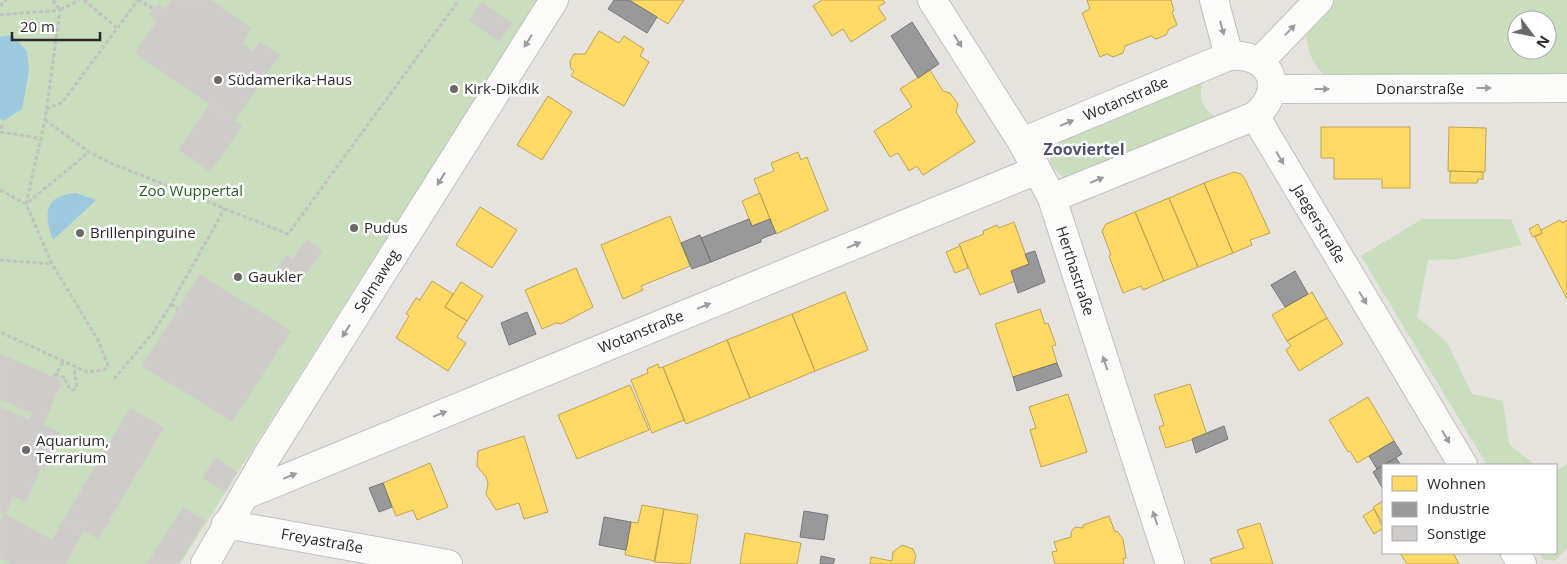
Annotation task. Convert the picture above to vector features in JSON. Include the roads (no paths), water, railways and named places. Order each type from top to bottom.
[{"type":"street","name":"Selmaweg","points":[[205,564],[226,524],[554,0]]},
{"type":"street","name":"Herthastraße","points":[[932,0],[1022,142],[1052,198],[1170,564]]},
{"type":"street","points":[[1052,198],[1255,116],[1266,107],[1273,89],[1269,71],[1260,61],[1244,54],[1229,56],[1214,0]]},
{"type":"street","points":[[1260,61],[1319,0]]},
{"type":"street","name":"Wotanstraße","points":[[1022,142],[1229,56]]},
{"type":"street","name":"Donarstraße","points":[[1273,89],[1567,88]]},
{"type":"street","name":"Jaegerstraße","points":[[1255,116],[1462,464]]},
{"type":"street","name":"Wotanstraße","points":[[245,495],[1037,170]]},
{"type":"street","name":"Freyastraße","points":[[226,524],[448,564]]},
{"type":"water","points":[[12,35],[27,51],[29,71],[22,109],[3,121],[0,118],[0,37]]},
{"type":"water","points":[[76,193],[96,200],[53,240],[48,222],[49,208],[57,198]]},
{"type":"place","name":"Südamerika-Haus","points":[[218,80]]},
{"type":"place","name":"Kirk-Dikdik","points":[[454,89]]},
{"type":"place","name":"Pudus","points":[[354,228]]},
{"type":"place","name":"Brillenpinguine","points":[[80,233]]},
{"type":"place","name":"Gaukler","points":[[238,277]]},
{"type":"place","name":"Aquarium, Terrarium","points":[[26,450]]},
{"type":"district","name":"Zooviertel","points":[[1084,149]]},
{"type":"park label","name":"Zoo Wuppertal","points":[[191,191]]}]
